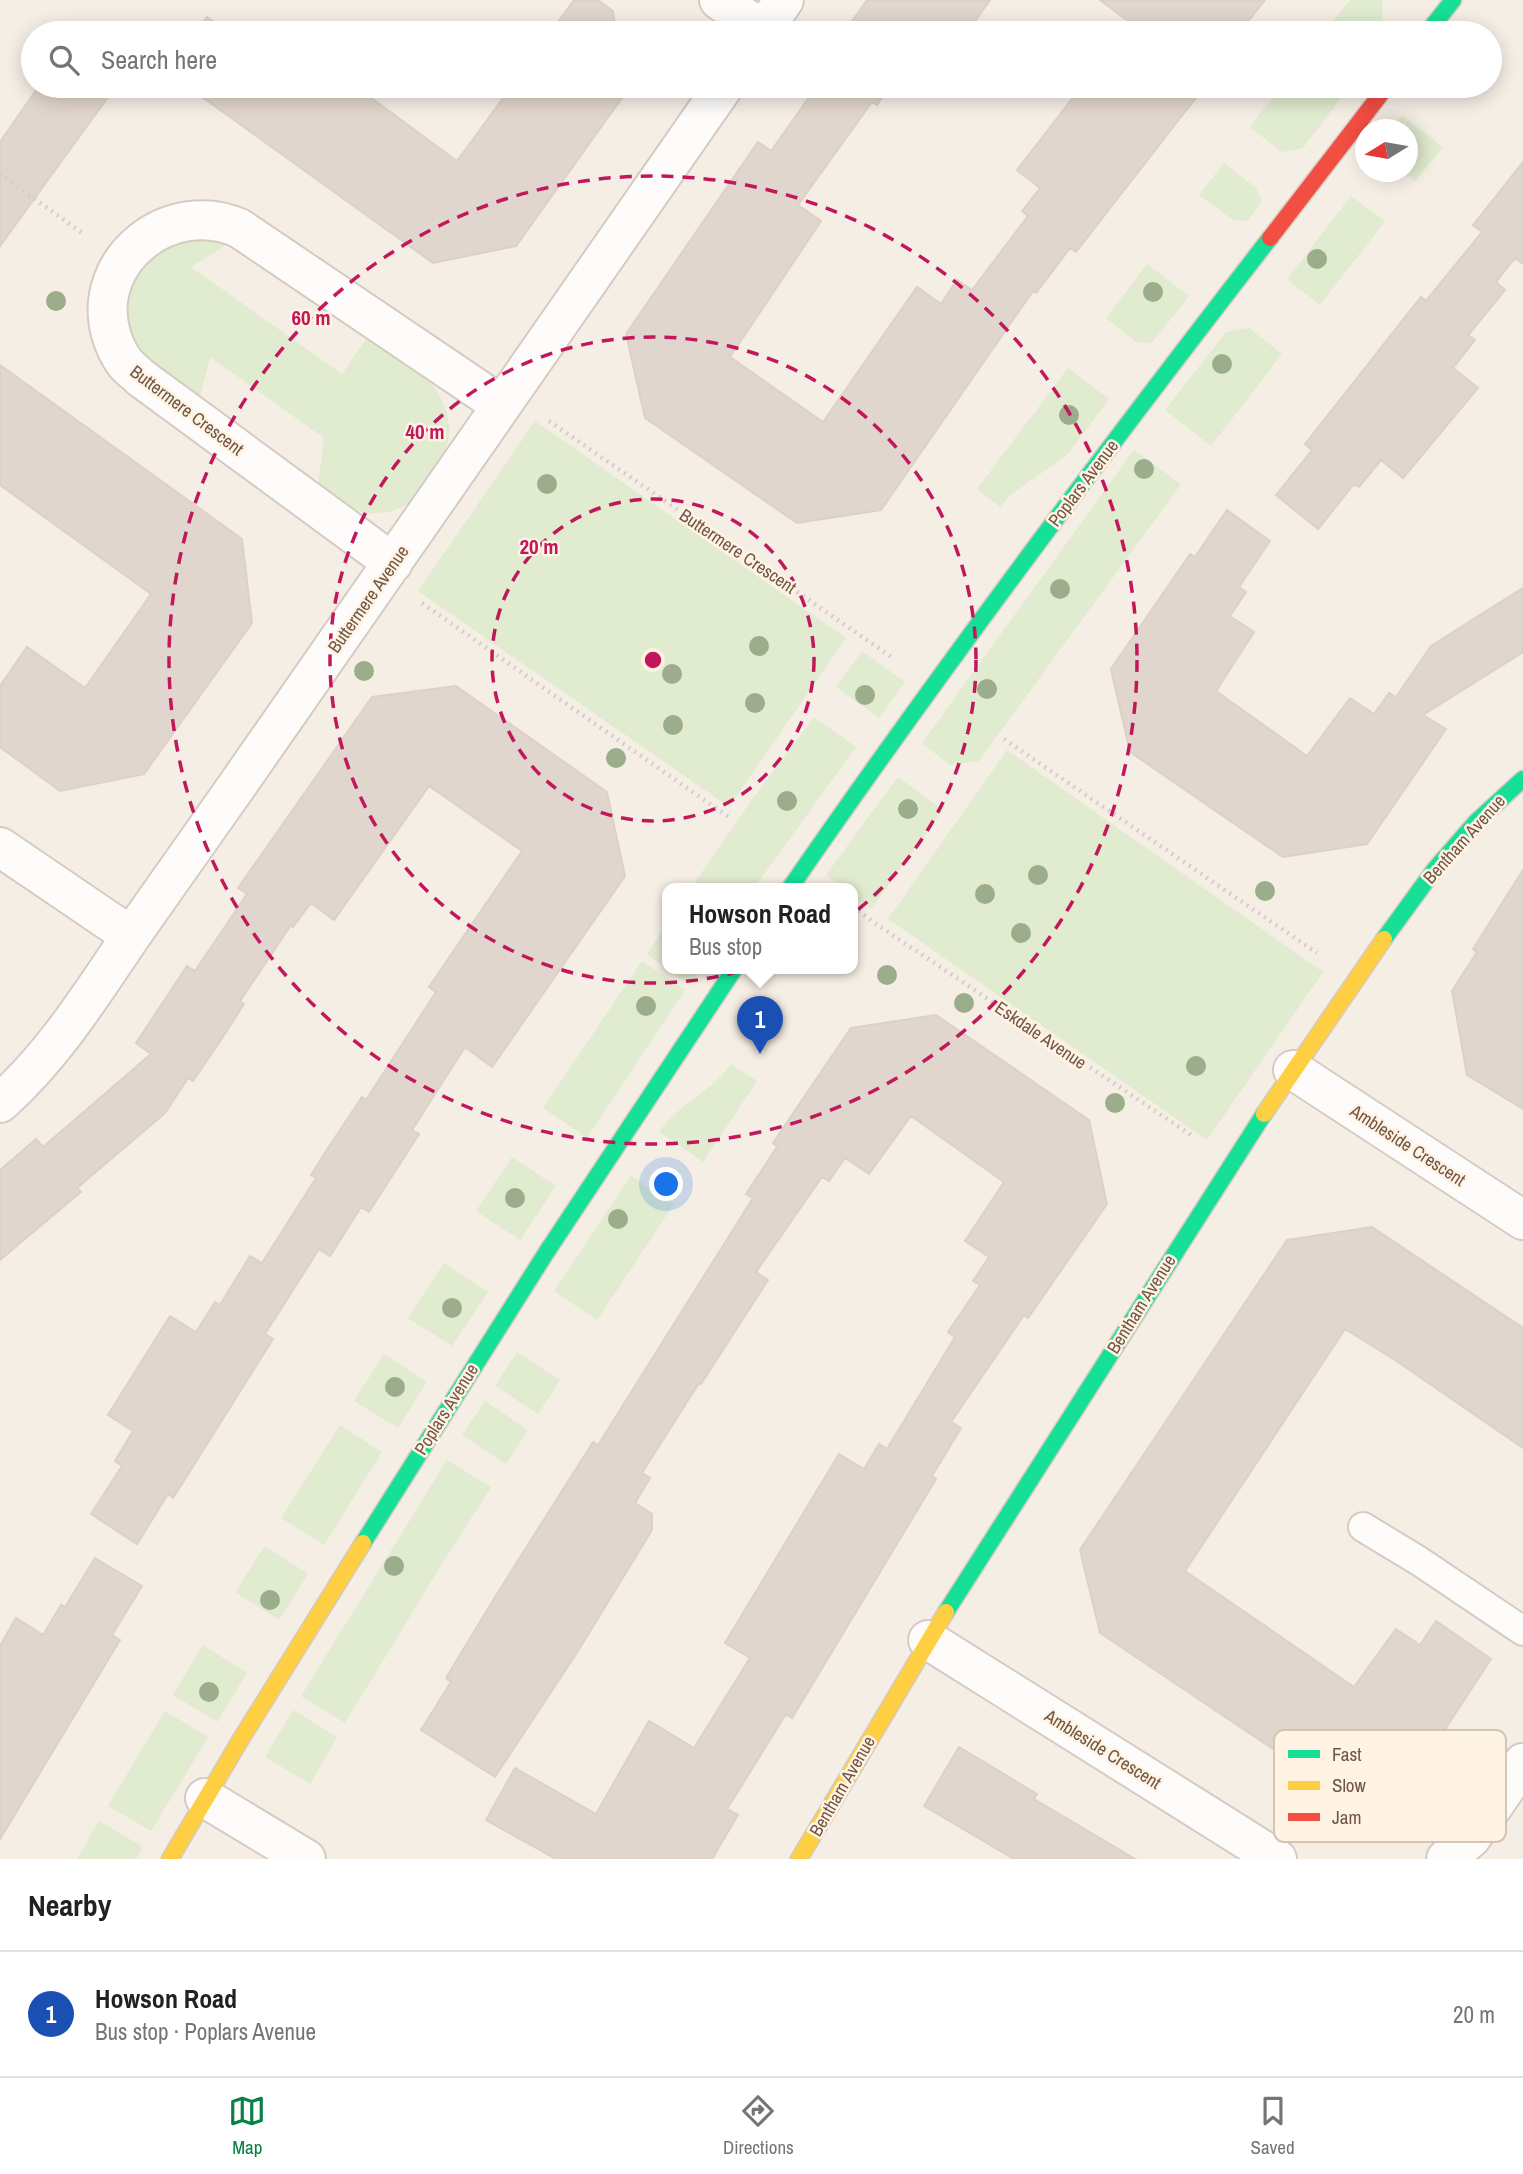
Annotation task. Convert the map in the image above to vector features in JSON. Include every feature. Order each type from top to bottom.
[{"type":"street","points":[[719,0],[747,21]]},
{"type":"street","points":[[770,21],[784,0]]},
{"type":"street","points":[[1436,21],[1453,0]]},
{"type":"street","name":"Buttermere Avenue","points":[[0,1103],[22,1084],[78,1016],[131,936],[716,98]]},
{"type":"street","name":"Poplars Avenue","points":[[793,883],[931,685],[1171,365],[1378,98]]},
{"type":"street","name":"Buttermere Crescent","points":[[388,570],[124,362],[108,323],[108,301],[113,280],[123,262],[142,240],[166,227],[203,219],[222,221],[239,228],[505,399]]},
{"type":"street","name":"Bentham Avenue","points":[[799,1859],[928,1640],[1231,1162],[1355,979],[1435,869],[1476,822],[1523,779]]},
{"type":"street","points":[[0,847],[131,936]]},
{"type":"street","name":"Poplars Avenue","points":[[170,1859],[205,1798],[506,1312],[731,974]]},
{"type":"street","name":"Ambleside Crescent","points":[[1293,1070],[1523,1220]]},
{"type":"street","name":"Ambleside Crescent","points":[[928,1640],[1277,1859]]},
{"type":"street","points":[[1506,1788],[1523,1763]]},
{"type":"street","points":[[205,1798],[306,1859]]},
{"type":"street","points":[[1447,1859],[1466,1842]]},
{"type":"lane","points":[[1363,1527],[1523,1631]]},
{"type":"path","points":[[0,174],[123,262]]},
{"type":"path","name":"Buttermere Crescent","points":[[505,399],[931,685]]},
{"type":"path","points":[[388,570],[730,818]]},
{"type":"path","points":[[1004,739],[1355,979]]},
{"type":"path","name":"Eskdale Avenue","points":[[858,910],[1231,1162]]},
{"type":"green space","points":[[1350,0],[1383,0],[1382,21],[1333,21]]},
{"type":"green space","points":[[1273,98],[1341,98],[1303,148],[1282,152],[1250,127]]},
{"type":"green space","points":[[1418,127],[1443,147],[1418,177]]},
{"type":"green space","points":[[1224,163],[1256,188],[1262,201],[1247,221],[1233,220],[1199,195]]},
{"type":"green space","points":[[1351,196],[1385,221],[1320,305],[1287,279]]},
{"type":"green space","points":[[201,237],[231,242],[191,267],[342,374],[367,338],[414,370],[436,390],[447,415],[448,441],[431,475],[407,504],[385,512],[364,512],[343,503],[318,486],[324,438],[210,357],[199,401],[144,358],[128,327],[128,303],[136,275],[151,257],[162,250]]},
{"type":"green space","points":[[1147,264],[1189,296],[1152,343],[1136,342],[1106,318]]},
{"type":"green space","points":[[1249,328],[1282,354],[1211,446],[1165,410],[1226,332]]},
{"type":"green space","points":[[1068,368],[1109,399],[1067,455],[1009,496],[1000,507],[977,489]]},
{"type":"green space","points":[[535,421],[846,638],[729,807],[418,591]]},
{"type":"green space","points":[[1134,450],[1181,484],[979,761],[950,765],[922,743]]},
{"type":"green space","points":[[862,651],[905,682],[879,718],[836,687]]},
{"type":"green space","points":[[814,717],[856,747],[758,883],[694,883]]},
{"type":"green space","points":[[1007,750],[1323,972],[1207,1140],[888,919]]},
{"type":"green space","points":[[898,777],[943,810],[871,909],[858,899],[858,883],[836,883],[826,875]]},
{"type":"green space","points":[[662,931],[662,965],[647,954]]},
{"type":"green space","points":[[642,961],[685,990],[587,1138],[543,1108]]},
{"type":"green space","points":[[674,974],[696,974],[689,985]]},
{"type":"green space","points":[[731,1064],[757,1081],[703,1162],[659,1132]]},
{"type":"green space","points":[[512,1157],[556,1186],[520,1240],[476,1211]]},
{"type":"green space","points":[[631,1176],[674,1204],[597,1320],[554,1291]]},
{"type":"green space","points":[[444,1263],[488,1292],[452,1346],[408,1318]]},
{"type":"green space","points":[[517,1352],[560,1380],[538,1414],[495,1386]]},
{"type":"green space","points":[[384,1354],[427,1382],[398,1428],[354,1401]]},
{"type":"green space","points":[[485,1401],[528,1430],[506,1464],[462,1435]]},
{"type":"green space","points":[[340,1425],[382,1452],[324,1545],[281,1518]]},
{"type":"green space","points":[[447,1460],[491,1487],[345,1723],[301,1696]]},
{"type":"green space","points":[[265,1546],[308,1574],[279,1620],[235,1592]]},
{"type":"green space","points":[[203,1645],[247,1673],[217,1722],[173,1695]]},
{"type":"green space","points":[[293,1710],[337,1737],[310,1784],[265,1757]]},
{"type":"green space","points":[[165,1711],[208,1737],[151,1831],[108,1806]]},
{"type":"green space","points":[[99,1821],[143,1847],[136,1859],[77,1859]]},
{"type":"building","points":[[574,0],[598,0],[613,11],[614,21],[559,21]]},
{"type":"building","points":[[867,0],[990,0],[975,21],[852,21]]},
{"type":"building","points":[[1100,0],[1265,0],[1248,21],[1128,21]]},
{"type":"building","points":[[31,98],[107,98],[0,246],[0,142]]},
{"type":"building","points":[[204,98],[371,98],[457,161],[503,98],[622,98],[516,246],[433,263]]},
{"type":"building","points":[[809,98],[882,98],[877,105],[872,102],[798,205],[821,221],[730,357],[823,422],[917,287],[941,304],[957,280],[972,290],[1028,216],[1022,211],[1040,188],[1017,170],[1073,98],[1196,98],[1076,252],[1070,248],[1036,293],[1033,291],[881,510],[797,523],[645,418],[626,334],[758,142],[771,151]]},
{"type":"building","points":[[1523,162],[1523,264],[1515,258],[1496,282],[1505,290],[1468,335],[1475,340],[1453,368],[1478,388],[1403,478],[1381,460],[1359,487],[1354,484],[1318,529],[1276,495],[1312,450],[1305,444],[1421,297],[1426,301],[1482,232],[1473,225]]},
{"type":"building","points":[[0,365],[242,539],[252,623],[144,774],[60,791],[0,747],[0,686],[27,647],[85,688],[151,594],[0,485]]},
{"type":"building","points":[[1227,510],[1270,541],[1239,587],[1246,592],[1230,616],[1254,632],[1216,691],[1307,756],[1350,698],[1374,714],[1389,693],[1396,697],[1431,646],[1523,588],[1523,652],[1423,715],[1446,729],[1367,844],[1283,857],[1130,752],[1111,669],[1190,554],[1195,557]]},
{"type":"building","points":[[456,686],[607,792],[625,876],[492,1067],[465,1047],[412,1130],[419,1134],[369,1212],[361,1207],[330,1256],[319,1249],[265,1334],[273,1339],[173,1498],[168,1494],[137,1544],[91,1514],[122,1466],[115,1461],[133,1431],[108,1415],[170,1316],[196,1332],[215,1302],[220,1305],[250,1256],[262,1263],[316,1178],[311,1175],[330,1145],[362,1097],[366,1100],[436,992],[429,987],[522,851],[429,786],[334,920],[311,903],[293,927],[291,925],[240,1001],[244,1004],[221,1040],[193,1081],[188,1078],[165,1113],[77,1188],[81,1192],[0,1260],[0,1170],[36,1139],[43,1147],[151,1054],[136,1043],[187,966],[195,971],[247,894],[238,888],[372,697]]},
{"type":"building","points":[[1523,870],[1523,1109],[1467,1075],[1452,991],[1477,952],[1473,949]]},
{"type":"building","points":[[936,1015],[1089,1120],[1107,1204],[1028,1318],[1024,1315],[951,1422],[961,1428],[932,1476],[936,1479],[792,1718],[786,1714],[727,1809],[738,1815],[712,1859],[556,1859],[486,1820],[515,1768],[596,1814],[649,1721],[694,1748],[750,1658],[725,1643],[839,1454],[864,1469],[879,1444],[887,1449],[955,1337],[948,1332],[980,1285],[973,1281],[989,1257],[965,1241],[1004,1182],[911,1116],[869,1174],[845,1158],[829,1181],[822,1177],[756,1272],[768,1280],[642,1473],[650,1478],[635,1503],[652,1514],[652,1530],[578,1651],[495,1777],[421,1730],[451,1682],[446,1678],[495,1597],[593,1442],[598,1445],[753,1198],[746,1194],[777,1147],[773,1143],[851,1028]]},
{"type":"building","points":[[1372,1227],[1523,1328],[1523,1448],[1345,1329],[1185,1571],[1354,1687],[1396,1629],[1420,1645],[1436,1621],[1491,1659],[1444,1730],[1274,1730],[1274,1750],[1100,1633],[1080,1550],[1287,1240]]},
{"type":"building","points":[[95,1558],[142,1586],[112,1635],[120,1640],[0,1839],[0,1646],[16,1618],[43,1635],[61,1605],[65,1607]]},
{"type":"building","points":[[959,1747],[1037,1794],[1034,1799],[1135,1859],[1014,1859],[924,1806]]},
{"type":"traffic: fast","points":[[1436,21],[1453,0]]},
{"type":"traffic: fast","points":[[794,883],[906,723],[1026,560],[1270,238]]},
{"type":"traffic: fast","points":[[1384,939],[1435,869],[1476,822],[1523,779]]},
{"type":"traffic: fast","points":[[363,1543],[546,1253],[731,974]]},
{"type":"traffic: fast","points":[[946,1612],[1264,1114]]},
{"type":"traffic: slow","points":[[1264,1114],[1384,939]]},
{"type":"traffic: slow","points":[[170,1859],[363,1543]]},
{"type":"traffic: slow","points":[[799,1859],[946,1612]]},
{"type":"traffic: jam","points":[[1270,238],[1378,98]]},
{"type":"place","name":"Howson Road","points":[[760,1054]]}]
